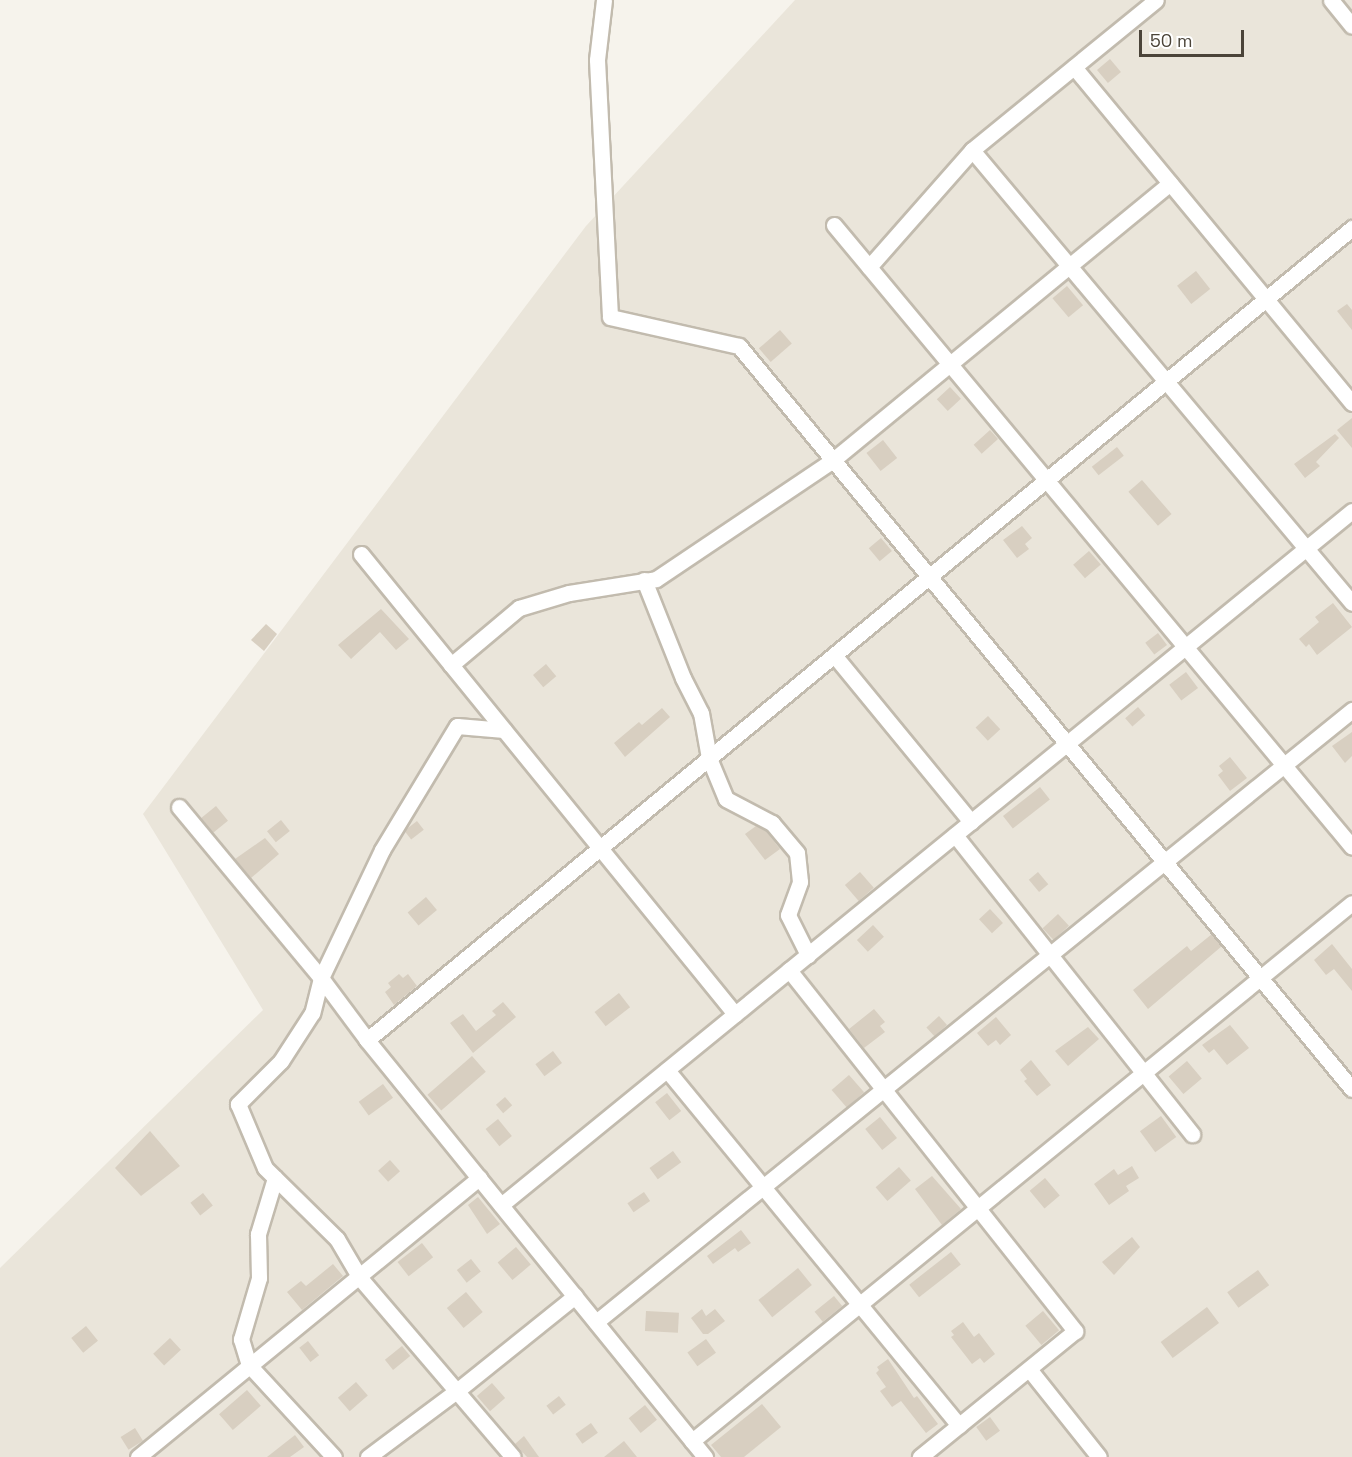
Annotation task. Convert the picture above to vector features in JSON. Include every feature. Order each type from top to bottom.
[{"type":"street","points":[[604,0],[597,60],[610,317],[739,346],[1352,1089]]},
{"type":"street","points":[[869,267],[972,150],[1156,0]]},
{"type":"street","points":[[1331,0],[1352,26]]},
{"type":"street","points":[[1074,67],[1352,403]]},
{"type":"street","points":[[972,150],[1352,603]]},
{"type":"street","points":[[452,665],[519,608],[569,593],[656,579],[833,460],[1170,183]]},
{"type":"street","points":[[834,225],[1352,847]]},
{"type":"street","points":[[367,1040],[1352,228]]},
{"type":"street","points":[[501,1205],[1352,511]]},
{"type":"street","points":[[361,554],[735,1014]]},
{"type":"street","points":[[644,580],[683,678],[701,713],[709,758],[726,799],[772,823],[797,853],[800,882],[789,915],[808,955]]},
{"type":"street","points":[[834,655],[971,822]]},
{"type":"street","points":[[596,1322],[1352,710]]},
{"type":"street","points":[[504,730],[457,726],[382,850],[321,978],[312,1013],[280,1062],[238,1104],[265,1168],[337,1239],[360,1278],[513,1457]]},
{"type":"street","points":[[179,807],[321,978],[367,1040],[705,1457]]},
{"type":"street","points":[[955,835],[1192,1134]]},
{"type":"street","points":[[692,1442],[1352,903]]},
{"type":"street","points":[[789,970],[1075,1331],[920,1457]]},
{"type":"street","points":[[667,1070],[959,1425]]},
{"type":"street","points":[[275,1178],[258,1234],[259,1278],[241,1340],[249,1365],[334,1457]]},
{"type":"street","points":[[148,1454],[249,1365],[360,1278],[479,1178]]},
{"type":"street","points":[[368,1457],[458,1390],[575,1296]]},
{"type":"street","points":[[1029,1369],[1099,1457]]},
{"type":"shaded area","points":[[795,0],[1352,0],[1352,1457],[0,1457],[0,1268],[263,1010],[143,814],[586,226]]},
{"type":"building","points":[[1110,59],[1121,72],[1108,83],[1097,70]]},
{"type":"building","points":[[1196,271],[1210,289],[1191,304],[1177,286]]},
{"type":"building","points":[[1067,286],[1083,305],[1069,317],[1052,298]]},
{"type":"building","points":[[1347,304],[1352,310],[1352,330],[1337,311]]},
{"type":"building","points":[[780,330],[792,344],[771,362],[759,348]]},
{"type":"building","points":[[950,387],[961,399],[948,411],[937,399]]},
{"type":"building","points":[[1352,418],[1352,448],[1337,430]]},
{"type":"building","points":[[990,430],[998,439],[982,454],[974,445]]},
{"type":"building","points":[[1335,434],[1339,438],[1316,462],[1320,466],[1305,478],[1294,464]]},
{"type":"building","points":[[883,440],[897,458],[881,471],[866,453]]},
{"type":"building","points":[[1117,447],[1124,456],[1099,475],[1092,467]]},
{"type":"building","points":[[1142,480],[1172,514],[1158,526],[1128,492]]},
{"type":"building","points":[[1022,526],[1032,538],[1025,544],[1029,549],[1017,558],[1003,540]]},
{"type":"building","points":[[881,538],[892,551],[880,561],[869,548]]},
{"type":"building","points":[[1089,551],[1101,565],[1085,578],[1073,565]]},
{"type":"building","points":[[1333,603],[1352,627],[1317,655],[1309,644],[1306,647],[1299,639],[1319,622],[1315,617]]},
{"type":"building","points":[[381,609],[409,639],[396,650],[380,632],[351,659],[338,645]]},
{"type":"building","points":[[266,624],[277,634],[264,651],[251,640]]},
{"type":"building","points":[[1158,633],[1167,645],[1154,655],[1145,643]]},
{"type":"building","points":[[546,664],[556,676],[543,687],[533,675]]},
{"type":"building","points":[[1186,672],[1198,688],[1181,701],[1169,685]]},
{"type":"building","points":[[1138,707],[1145,715],[1132,726],[1125,718]]},
{"type":"building","points":[[662,708],[670,717],[625,757],[614,743],[639,722],[642,725]]},
{"type":"building","points":[[988,716],[1000,729],[988,741],[976,728]]},
{"type":"building","points":[[1352,732],[1352,756],[1345,763],[1332,746]]},
{"type":"building","points":[[1230,757],[1247,778],[1230,791],[1218,775],[1223,771],[1219,766]]},
{"type":"building","points":[[1040,787],[1050,800],[1013,829],[1003,816]]},
{"type":"building","points":[[216,806],[228,821],[213,833],[201,818]]},
{"type":"building","points":[[281,820],[290,831],[276,842],[267,831]]},
{"type":"building","points":[[417,821],[424,830],[411,840],[404,831]]},
{"type":"building","points":[[756,826],[765,830],[780,849],[765,860],[745,834]]},
{"type":"building","points":[[265,838],[279,854],[251,878],[235,859]]},
{"type":"building","points":[[860,872],[874,888],[859,901],[845,885]]},
{"type":"building","points":[[1038,872],[1048,884],[1039,892],[1029,880]]},
{"type":"building","points":[[426,897],[437,910],[419,925],[408,912]]},
{"type":"building","points":[[990,909],[1003,923],[992,933],[979,919]]},
{"type":"building","points":[[1058,914],[1069,926],[1054,940],[1043,928]]},
{"type":"building","points":[[873,925],[884,937],[868,952],[857,940]]},
{"type":"building","points":[[1212,934],[1222,946],[1148,1009],[1133,990],[1187,946],[1191,951]]},
{"type":"building","points":[[1332,944],[1352,969],[1352,991],[1334,969],[1326,975],[1314,960]]},
{"type":"building","points":[[399,974],[403,978],[408,974],[417,986],[394,1005],[385,992],[391,987],[388,983]]},
{"type":"building","points":[[619,993],[630,1007],[606,1026],[595,1012]]},
{"type":"building","points":[[503,1002],[516,1017],[473,1053],[450,1023],[463,1014],[476,1031],[496,1015],[492,1011]]},
{"type":"building","points":[[874,1009],[885,1022],[880,1026],[885,1032],[864,1048],[849,1029]]},
{"type":"building","points":[[939,1016],[947,1025],[934,1036],[926,1027]]},
{"type":"building","points":[[996,1017],[1011,1035],[1000,1045],[996,1040],[988,1046],[977,1033]]},
{"type":"building","points":[[1230,1025],[1249,1048],[1227,1065],[1214,1049],[1209,1053],[1202,1045]]},
{"type":"building","points":[[1088,1027],[1099,1039],[1068,1066],[1055,1051]]},
{"type":"building","points":[[553,1051],[562,1063],[544,1076],[535,1064]]},
{"type":"building","points":[[472,1056],[486,1072],[441,1111],[427,1095]]},
{"type":"building","points":[[1031,1060],[1051,1085],[1037,1096],[1024,1081],[1027,1079],[1020,1070]]},
{"type":"building","points":[[1187,1061],[1202,1079],[1183,1094],[1169,1076]]},
{"type":"building","points":[[849,1075],[864,1092],[847,1107],[832,1090]]},
{"type":"building","points":[[383,1084],[393,1098],[369,1115],[359,1102]]},
{"type":"building","points":[[667,1093],[681,1111],[669,1120],[655,1102]]},
{"type":"building","points":[[505,1097],[512,1105],[503,1113],[496,1105]]},
{"type":"building","points":[[1161,1116],[1176,1137],[1155,1152],[1140,1131]]},
{"type":"building","points":[[880,1117],[897,1138],[882,1150],[865,1129]]},
{"type":"building","points":[[498,1119],[512,1136],[499,1146],[486,1129]]},
{"type":"building","points":[[150,1131],[180,1166],[141,1196],[115,1168]]},
{"type":"building","points":[[673,1151],[681,1162],[658,1179],[650,1168]]},
{"type":"building","points":[[390,1160],[400,1171],[388,1182],[378,1171]]},
{"type":"building","points":[[1132,1166],[1139,1178],[1126,1186],[1129,1191],[1109,1205],[1094,1184],[1114,1169],[1118,1175]]},
{"type":"building","points":[[899,1167],[911,1181],[887,1201],[876,1187]]},
{"type":"building","points":[[932,1176],[961,1209],[942,1225],[915,1189]]},
{"type":"building","points":[[1045,1178],[1060,1196],[1044,1208],[1030,1191]]},
{"type":"building","points":[[644,1192],[650,1201],[634,1212],[627,1203]]},
{"type":"building","points":[[203,1193],[213,1206],[200,1215],[190,1203]]},
{"type":"building","points":[[478,1197],[500,1224],[487,1234],[468,1205]]},
{"type":"building","points":[[741,1230],[751,1243],[738,1252],[735,1248],[713,1264],[707,1256]]},
{"type":"building","points":[[1132,1237],[1140,1247],[1114,1275],[1102,1262]]},
{"type":"building","points":[[422,1243],[433,1257],[409,1276],[398,1262]]},
{"type":"building","points":[[516,1247],[531,1265],[512,1280],[498,1262]]},
{"type":"building","points":[[951,1252],[961,1265],[919,1297],[909,1285]]},
{"type":"building","points":[[471,1259],[481,1272],[467,1283],[457,1270]]},
{"type":"building","points":[[333,1264],[343,1276],[302,1310],[287,1292],[301,1281],[306,1286]]},
{"type":"building","points":[[798,1268],[812,1285],[772,1317],[758,1300]]},
{"type":"building","points":[[1258,1270],[1269,1285],[1238,1308],[1227,1292]]},
{"type":"building","points":[[466,1292],[483,1312],[464,1328],[447,1308]]},
{"type":"building","points":[[834,1296],[842,1306],[823,1322],[815,1312]]},
{"type":"building","points":[[1207,1307],[1219,1323],[1173,1358],[1161,1342]]},
{"type":"building","points":[[702,1309],[706,1316],[715,1309],[725,1321],[708,1334],[703,1334],[691,1318]]},
{"type":"building","points":[[646,1311],[679,1313],[678,1333],[645,1331]]},
{"type":"building","points":[[1043,1311],[1059,1330],[1041,1345],[1025,1326]]},
{"type":"building","points":[[963,1322],[974,1337],[979,1333],[995,1354],[984,1363],[980,1358],[972,1364],[951,1337],[954,1335],[951,1331]]},
{"type":"building","points":[[86,1326],[98,1341],[83,1353],[71,1338]]},
{"type":"building","points":[[170,1338],[181,1350],[164,1365],[153,1354]]},
{"type":"building","points":[[706,1339],[716,1353],[697,1366],[687,1353]]},
{"type":"building","points":[[308,1341],[319,1355],[310,1362],[299,1348]]},
{"type":"building","points":[[402,1346],[410,1356],[393,1370],[385,1360]]},
{"type":"building","points":[[888,1359],[914,1398],[917,1396],[938,1424],[926,1433],[901,1401],[892,1407],[880,1391],[886,1387],[876,1373],[879,1370],[877,1367]]},
{"type":"building","points":[[356,1382],[368,1396],[350,1411],[338,1398]]},
{"type":"building","points":[[492,1383],[505,1398],[490,1411],[477,1396]]},
{"type":"building","points":[[247,1390],[261,1406],[233,1430],[219,1414]]},
{"type":"building","points":[[559,1396],[566,1405],[553,1415],[546,1406]]},
{"type":"building","points":[[762,1404],[781,1427],[744,1457],[721,1457],[711,1445]]},
{"type":"building","points":[[645,1405],[657,1420],[641,1433],[629,1418]]},
{"type":"building","points":[[990,1417],[1000,1431],[986,1441],[976,1427]]},
{"type":"building","points":[[591,1423],[598,1433],[582,1444],[575,1434]]},
{"type":"building","points":[[135,1428],[143,1441],[129,1450],[121,1437]]},
{"type":"building","points":[[295,1435],[304,1447],[290,1457],[267,1457]]},
{"type":"building","points":[[524,1436],[539,1457],[527,1457],[515,1444]]},
{"type":"building","points":[[624,1441],[637,1457],[604,1457]]}]
